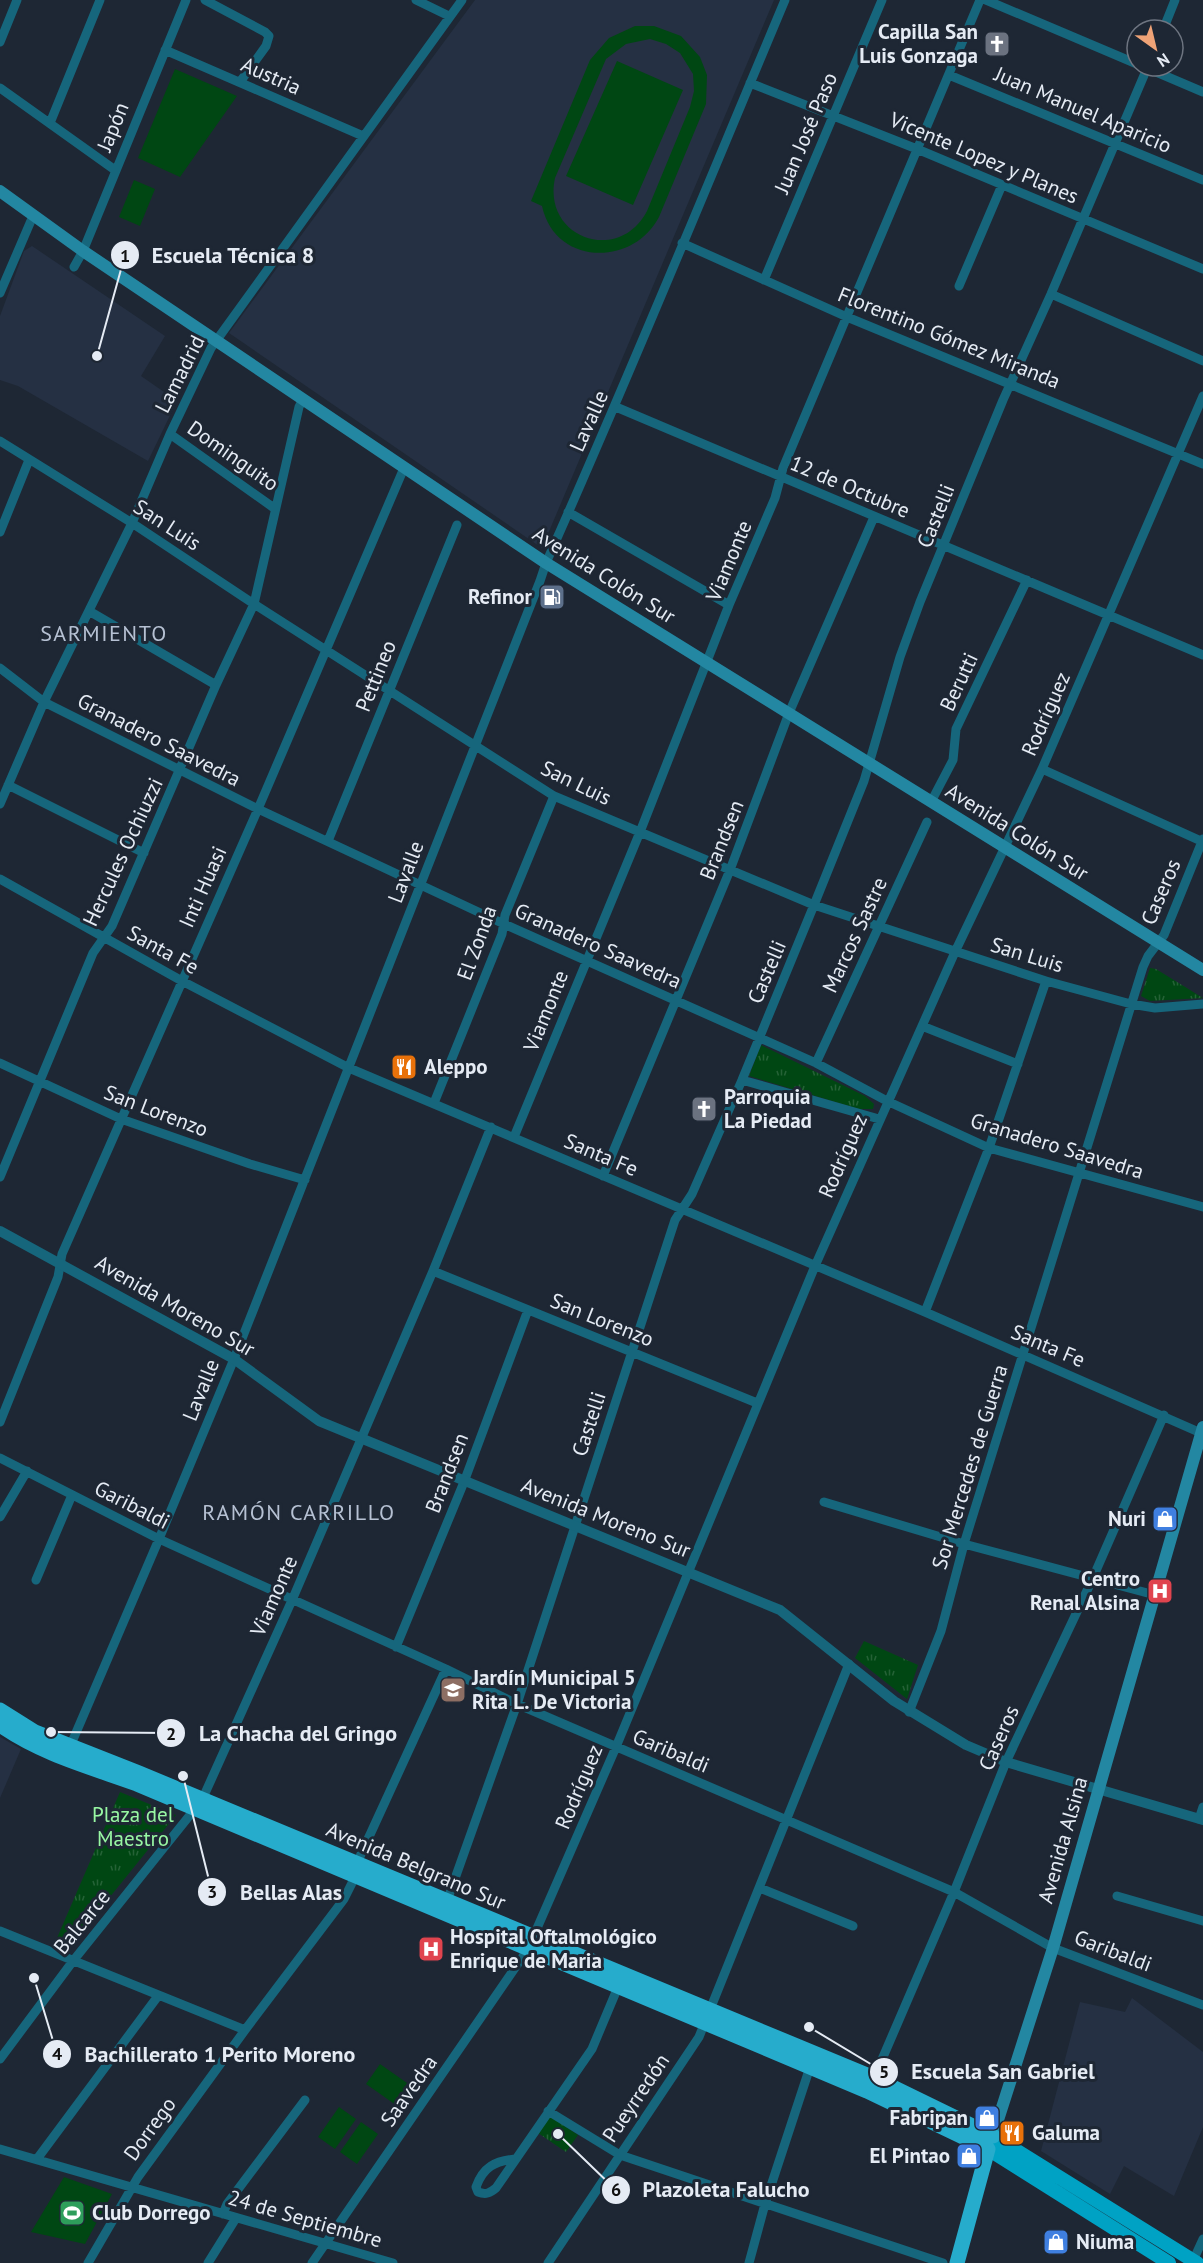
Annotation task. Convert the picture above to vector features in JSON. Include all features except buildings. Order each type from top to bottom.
[{"type":"highway","name":"Avenida Belgrano Sur","points":[[0,1710],[68,1752]]},
{"type":"highway","name":"Avenida Belgrano Sur","points":[[0,1725],[28,1742],[68,1752],[199,1805],[812,2060],[874,2078],[991,2142]]},
{"type":"highway","name":"Avenida Belgrano Sur","points":[[356,1870],[447,1901],[618,1987],[706,2017]]},
{"type":"highway","name":"Avenida Belgrano Sur","points":[[812,2060],[867,2091],[991,2142]]},
{"type":"highway","name":"Avenida Alsina","points":[[957,2263],[991,2142]]},
{"type":"main road","name":"Avenida Colón Sur","points":[[0,191],[83,251],[546,563],[1203,970]]},
{"type":"main road","name":"Avenida Alsina","points":[[991,2142],[1100,1791],[1202,1431]]},
{"type":"main road","name":"Avenida Belgrano Sur","points":[[991,2142],[1194,2262]]},
{"type":"main road","name":"Avenida Belgrano Sur","points":[[991,2142],[1169,2263]]},
{"type":"street","points":[[0,42],[17,0]]},
{"type":"street","points":[[50,123],[100,0]]},
{"type":"street","name":"Japón","points":[[74,267],[83,251],[186,0]]},
{"type":"street","points":[[205,0],[266,32],[269,36],[266,46],[240,82]]},
{"type":"street","points":[[416,0],[450,16]]},
{"type":"street","name":"Lamadrid","points":[[0,804],[44,702],[132,523],[207,356],[462,0]]},
{"type":"street","name":"Lavalle","points":[[68,1752],[234,1359],[546,563],[616,407],[682,243],[785,0]]},
{"type":"street","name":"Juan José Paso","points":[[764,280],[882,0]]},
{"type":"street","name":"Viamonte","points":[[514,1137],[640,832],[729,605],[775,498],[783,468],[980,0]]},
{"type":"street","points":[[986,0],[1125,59]]},
{"type":"street","points":[[1168,18],[1175,0]]},
{"type":"street","name":"Austria","points":[[165,50],[363,136]]},
{"type":"street","name":"Juan Manuel Aparicio","points":[[949,75],[1203,180]]},
{"type":"street","name":"Castelli","points":[[447,1901],[517,1704],[675,1220],[692,1194],[742,1080],[857,800],[900,657],[943,545],[1141,78]]},
{"type":"street","points":[[1171,78],[1203,92]]},
{"type":"street","name":"Vicente Lopez y Planes","points":[[750,83],[917,149],[1203,269]]},
{"type":"street","points":[[0,88],[115,170]]},
{"type":"street","points":[[959,286],[1002,185]]},
{"type":"street","points":[[0,293],[33,216]]},
{"type":"street","name":"Florentino Gómez Miranda","points":[[682,243],[847,317],[1203,464]]},
{"type":"street","points":[[1051,294],[1203,361]]},
{"type":"street","name":"Rodríguez","points":[[531,1943],[616,1747],[815,1266],[955,952],[1042,769],[1203,396]]},
{"type":"street","name":"Hercules Ochiuzzi","points":[[0,1177],[93,953],[112,926],[216,685],[254,604],[274,508],[299,407],[303,399]]},
{"type":"street","name":"12 de Octubre","points":[[616,407],[1203,655]]},
{"type":"street","name":"Dominguito","points":[[170,434],[274,508]]},
{"type":"street","name":"San Luis","points":[[0,441],[132,523],[554,796],[814,905],[955,952],[1131,1004],[1155,1008],[1203,1004]]},
{"type":"street","points":[[0,532],[29,460]]},
{"type":"street","name":"Inti Huasi","points":[[0,1422],[58,1276],[62,1254],[258,809],[404,468]]},
{"type":"street","points":[[568,512],[729,605]]},
{"type":"street","name":"Brandsen","points":[[603,1176],[730,870],[789,713],[874,517]]},
{"type":"street","name":"Pettineo","points":[[328,841],[457,525]]},
{"type":"street","name":"Berutti","points":[[931,802],[953,760],[956,729],[1027,580]]},
{"type":"street","points":[[89,611],[216,685]]},
{"type":"street","name":"Granadero Saavedra","points":[[0,668],[44,702],[258,809],[504,924],[816,1063],[887,1101],[989,1148],[1203,1208]]},
{"type":"street","points":[[1042,769],[1203,841]]},
{"type":"street","points":[[8,785],[144,853]]},
{"type":"street","name":"El Zonda","points":[[434,1103],[502,933],[505,915],[554,796]]},
{"type":"street","name":"Marcos Sastre","points":[[816,1063],[927,822]]},
{"type":"street","name":"Caseros","points":[[1148,956],[1164,935],[1203,841]]},
{"type":"street","name":"Santa Fe","points":[[0,879],[182,981],[349,1068],[1202,1431]]},
{"type":"street","name":"Sor Mercedes de Guerra","points":[[909,1712],[941,1631],[964,1544],[1131,1004],[1148,956]]},
{"type":"street","points":[[925,1312],[989,1148],[1047,981]]},
{"type":"street","points":[[922,1026],[1018,1064]]},
{"type":"street","name":"San Lorenzo","points":[[0,1063],[121,1119],[239,1161],[305,1179]]},
{"type":"street","points":[[742,1080],[879,1119]]},
{"type":"street","name":"Viamonte","points":[[199,1805],[293,1598],[433,1271],[491,1127]]},
{"type":"street","name":"Avenida Moreno Sur","points":[[0,1231],[234,1359],[309,1416],[464,1482],[780,1610],[909,1712],[966,1745],[1006,1762],[1201,1820]]},
{"type":"street","name":"San Lorenzo","points":[[433,1271],[757,1403]]},
{"type":"street","name":"Brandsen","points":[[396,1647],[464,1482],[528,1310]]},
{"type":"street","name":"Caseros","points":[[874,2078],[954,1893],[1006,1762],[1092,1580],[1164,1415]]},
{"type":"street","name":"Garibaldi","points":[[0,1458],[159,1539],[293,1598],[517,1704],[954,1893],[1053,1948],[1203,2005]]},
{"type":"street","points":[[0,1517],[27,1471]]},
{"type":"street","points":[[36,1580],[72,1495]]},
{"type":"street","points":[[824,1502],[1092,1580],[1155,1595]]},
{"type":"street","points":[[706,2017],[788,1820],[849,1664]]},
{"type":"street","points":[[356,1870],[446,1669]]},
{"type":"street","name":"Balcarce","points":[[0,2059],[73,1961],[199,1805]]},
{"type":"street","points":[[1201,1820],[1203,1807]]},
{"type":"street","name":"Dorrego","points":[[88,2263],[131,2188],[245,2030],[344,1899],[356,1870]]},
{"type":"street","points":[[760,1888],[853,1926]]},
{"type":"street","points":[[1117,1896],[1203,1921]]},
{"type":"street","points":[[0,1931],[245,2030]]},
{"type":"street","name":"Saavedra","points":[[312,2263],[531,1943]]},
{"type":"street","points":[[515,2159],[597,2040],[618,1987]]},
{"type":"street","points":[[37,2159],[158,1996]]},
{"type":"street","name":"Pueyrredón","points":[[548,2263],[699,2037],[706,2017]]},
{"type":"street","points":[[749,2263],[765,2204],[812,2060]]},
{"type":"street","points":[[223,2214],[227,2204],[305,2100]]},
{"type":"street","points":[[548,2112],[620,2155],[943,2263]]},
{"type":"street","name":"24 de Septiembre","points":[[0,2149],[393,2263]]},
{"type":"street","points":[[208,2263],[236,2218]]},
{"type":"street","points":[[1194,2262],[1203,2239]]},
{"type":"shaded area","points":[[475,0],[774,0],[542,548],[229,333]]},
{"type":"shaded area","points":[[32,246],[165,336],[141,376],[177,401],[148,461],[18,386],[0,380],[0,316],[24,251]]},
{"type":"shaded area","points":[[0,1737],[21,1749],[0,1798]]},
{"type":"shaded area","points":[[1132,1998],[1203,2052],[1203,2127],[1174,2196],[1124,2166],[1110,2194],[1041,2151],[1080,2002],[1125,2012]]},
{"type":"green space","points":[[635,26],[654,26],[681,36],[700,57],[707,75],[706,104],[659,217],[647,233],[632,245],[614,251],[596,253],[578,249],[562,240],[550,226],[542,206],[531,201],[590,60],[609,38]],"holes":[[[650,39],[666,44],[680,53],[693,74],[694,91],[690,107],[647,211],[634,228],[619,237],[602,240],[586,237],[571,229],[560,216],[554,199],[555,178],[606,59],[626,44]]]},
{"type":"green space","points":[[617,61],[683,90],[633,205],[566,176]]},
{"type":"green space","points":[[175,69],[237,96],[180,177],[138,158]]},
{"type":"green space","points":[[134,180],[155,189],[140,226],[119,217]]},
{"type":"green space","points":[[1150,968],[1156,969],[1203,998],[1150,1001],[1141,996]]},
{"type":"green space","points":[[761,1045],[865,1096],[874,1104],[873,1109],[859,1109],[749,1076]]},
{"type":"green space","points":[[864,1641],[918,1665],[907,1699],[855,1658]]},
{"type":"green space","name":"Plaza del Maestro","points":[[120,1792],[176,1815],[68,1949],[54,1945]]},
{"type":"green space","points":[[380,2064],[417,2090],[403,2110],[366,2084]]},
{"type":"green space","points":[[339,2107],[356,2119],[335,2149],[318,2137]]},
{"type":"green space","points":[[550,2116],[578,2135],[566,2152],[538,2133]]},
{"type":"green space","points":[[361,2122],[378,2134],[357,2164],[340,2152]]},
{"type":"green space","name":"Club Dorrego","points":[[64,2177],[112,2194],[85,2244],[31,2232]]},
{"type":"place","name":"Capilla San Luis Gonzaga","points":[[997,44]]},
{"type":"place","name":"Escuela Técnica 8","points":[[97,356]]},
{"type":"place","name":"Refinor","points":[[552,597]]},
{"type":"place","name":"Aleppo","points":[[404,1067]]},
{"type":"place","name":"Parroquia La Piedad","points":[[704,1109]]},
{"type":"place","name":"Nuri","points":[[1165,1519]]},
{"type":"place","name":"Centro Renal Alsina","points":[[1160,1591]]},
{"type":"place","name":"Jardín Municipal 5 Rita L. De Victoria","points":[[453,1690]]},
{"type":"place","name":"La Chacha del Gringo","points":[[51,1732]]},
{"type":"place","name":"Bellas Alas","points":[[183,1776]]},
{"type":"place","name":"Hospital Oftalmológico Enrique de Maria","points":[[431,1949]]},
{"type":"place","name":"Bachillerato 1 Perito Moreno","points":[[34,1978]]},
{"type":"place","name":"Escuela San Gabriel","points":[[809,2027]]},
{"type":"place","name":"Fabripan","points":[[987,2118]]},
{"type":"place","name":"Galuma","points":[[1012,2133]]},
{"type":"place","name":"Plazoleta Falucho","points":[[558,2134]]},
{"type":"place","name":"El Pintao","points":[[969,2156]]},
{"type":"place","name":"Club Dorrego","points":[[72,2213]]},
{"type":"place","name":"Niuma","points":[[1056,2242]]},
{"type":"district","name":"SARMIENTO","points":[[104,633]]},
{"type":"district","name":"RAMÓN CARRILLO","points":[[299,1512]]}]
